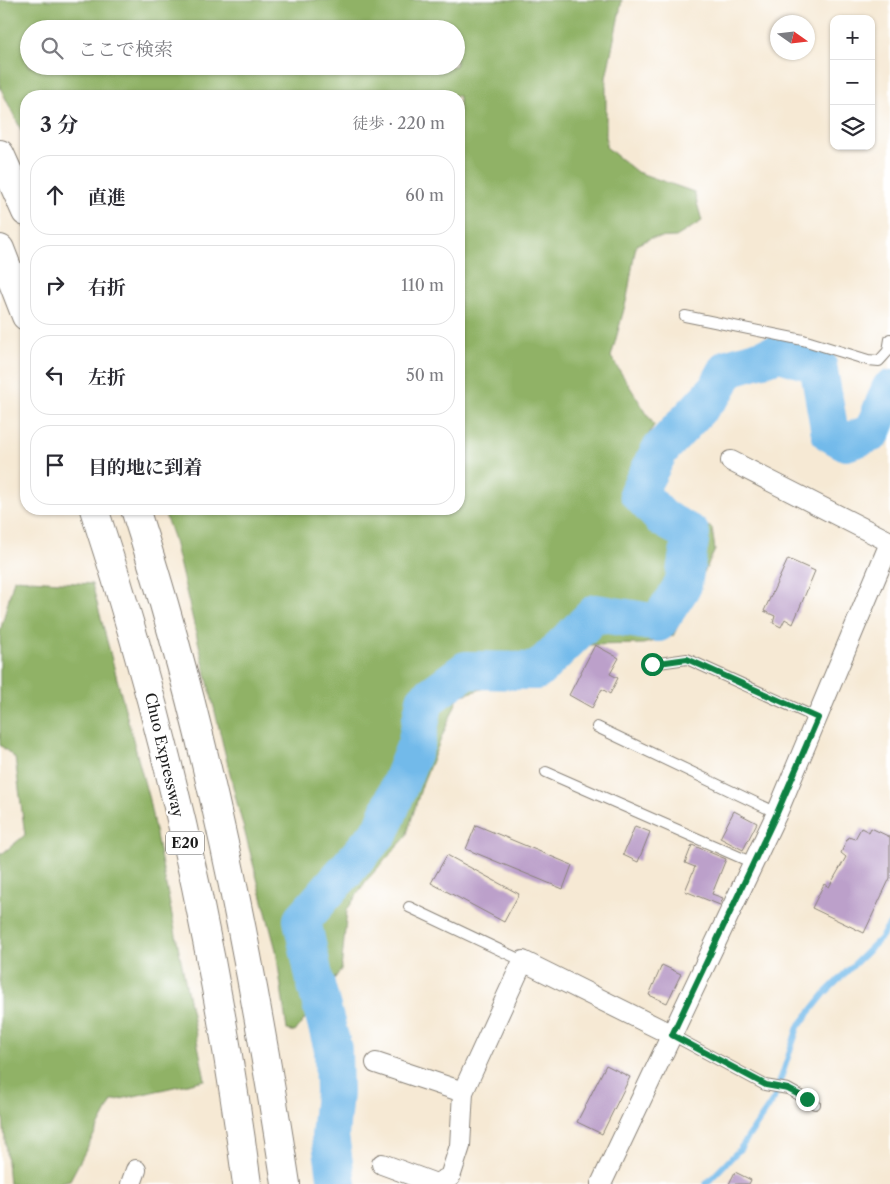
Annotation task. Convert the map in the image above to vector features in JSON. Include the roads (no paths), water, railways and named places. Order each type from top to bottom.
[{"type":"highway","points":[[0,154],[20,199]]},
{"type":"highway","points":[[0,249],[20,301]]},
{"type":"highway","name":"Chuo Expressway","points":[[96,515],[150,692],[194,882],[238,1118],[247,1184]]},
{"type":"highway","name":"E20","points":[[137,515],[198,728],[246,953],[286,1184]]},
{"type":"street","points":[[601,1184],[777,813],[888,551],[731,461]]},
{"type":"street","points":[[382,1164],[436,1184],[444,1182],[450,1177],[460,1146],[463,1092],[523,961],[672,1035]]},
{"type":"street","points":[[376,1063],[463,1092]]},
{"type":"lane","points":[[685,316],[804,340],[868,360],[879,361],[888,351],[890,340]]},
{"type":"lane","points":[[652,664],[687,659],[818,718]]},
{"type":"lane","points":[[597,727],[777,813]]},
{"type":"lane","points":[[546,772],[753,862]]},
{"type":"lane","points":[[409,907],[523,961]]},
{"type":"lane","points":[[672,1035],[766,1085],[788,1089],[815,1104]]},
{"type":"waterway","points":[[337,1184],[330,1136],[334,1093],[333,1049],[315,981],[302,920],[382,829],[416,744],[425,700],[466,670],[537,671],[596,613],[658,623],[683,585],[691,534],[662,518],[638,492],[660,450],[716,390],[728,368],[780,353],[818,365],[830,433],[846,442],[872,433],[890,389]]},
{"type":"waterway","points":[[706,1184],[740,1149],[774,1099],[798,1027],[826,992],[880,939],[890,924]]}]
